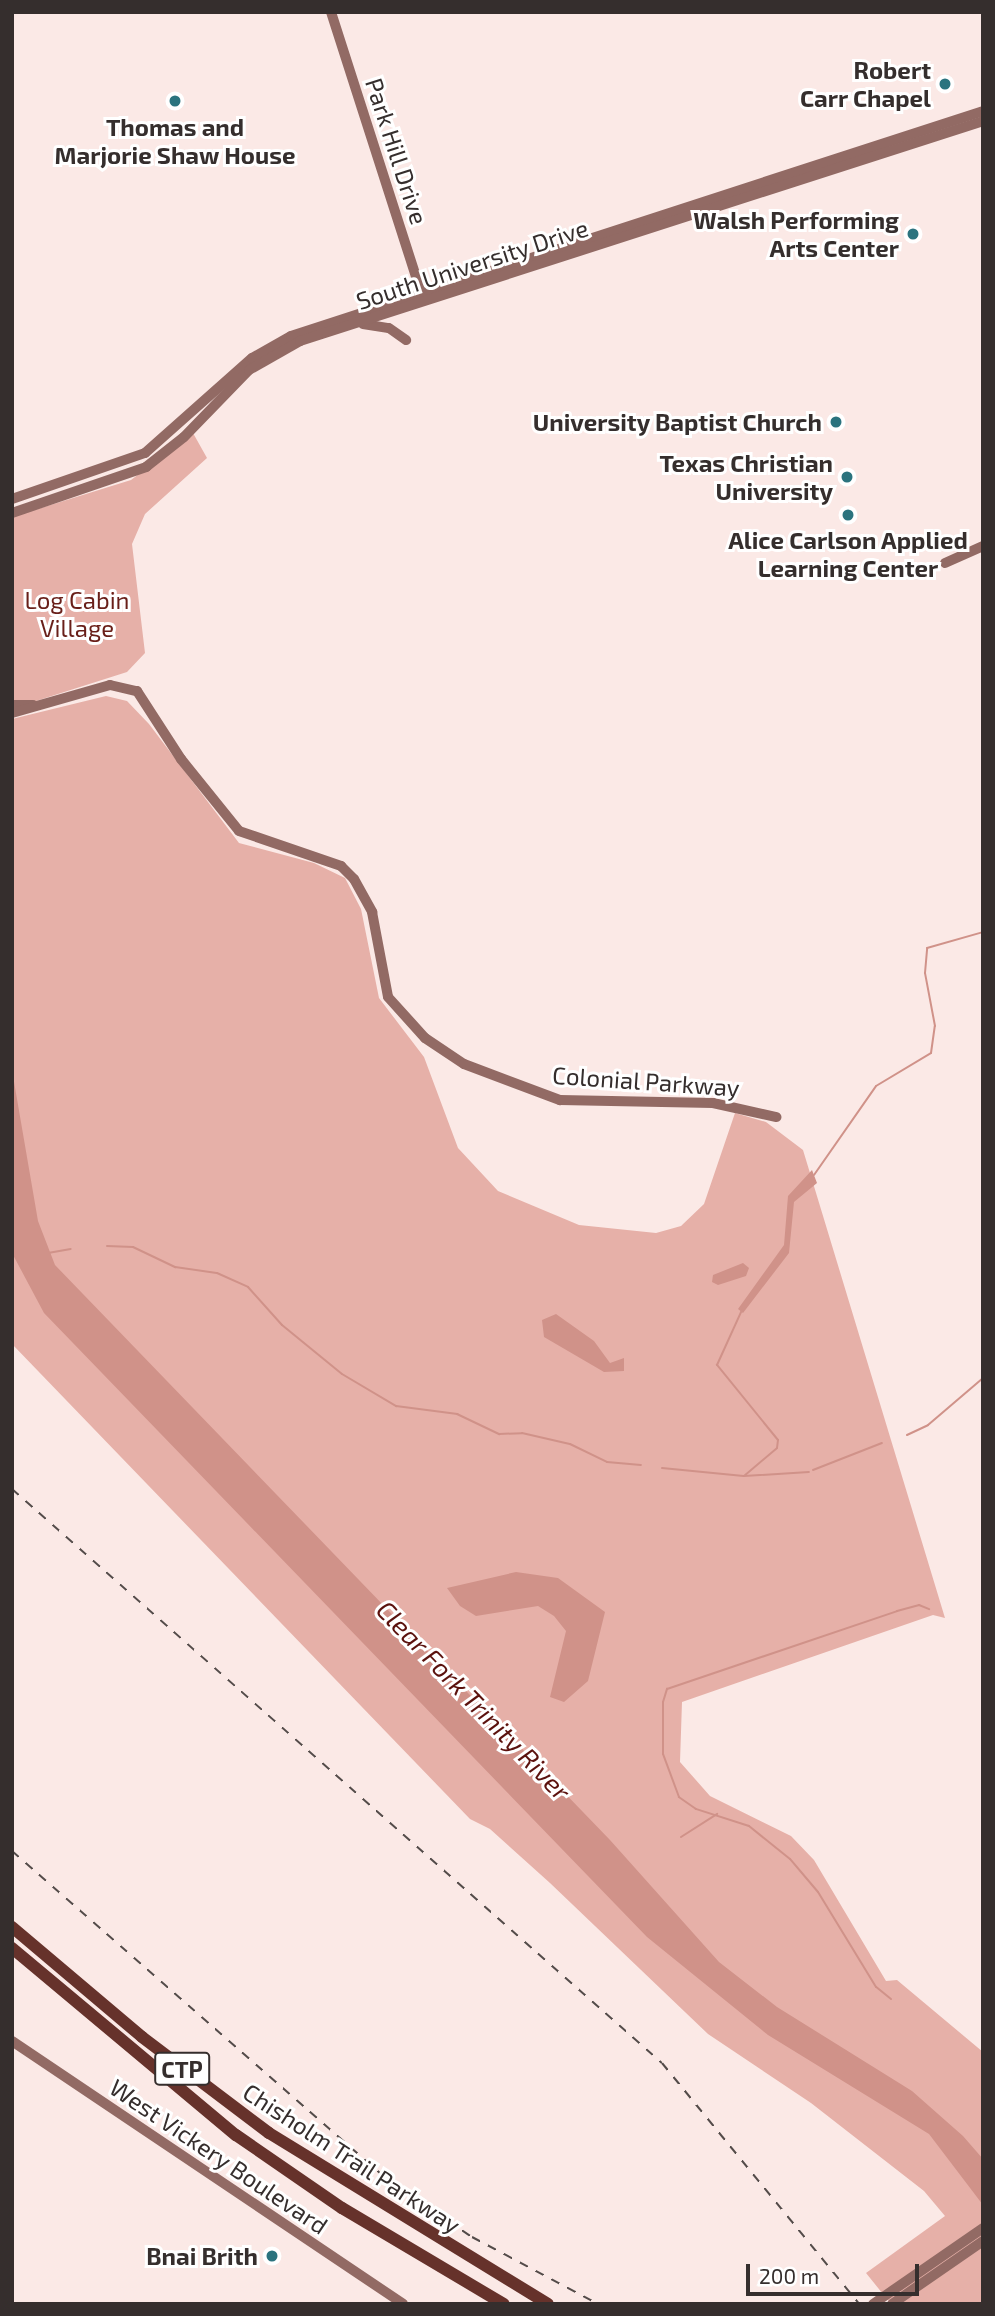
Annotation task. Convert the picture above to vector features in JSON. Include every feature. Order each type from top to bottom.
[{"type":"highway","name":"Chisholm Trail Parkway","points":[[12,1927],[185,2072],[364,2194],[548,2304]]},
{"type":"highway","name":"Chisholm Trail Parkway","points":[[12,1948],[200,2107],[342,2208],[505,2304]]},
{"type":"main road","name":"Park Hill Drive","points":[[331,12],[423,299]]},
{"type":"main road","name":"South University Drive","points":[[12,513],[146,467],[263,360],[300,341],[983,111]]},
{"type":"main road","name":"South University Drive","points":[[12,499],[145,453],[240,368],[278,342],[423,299],[983,121]]},
{"type":"main road","points":[[356,324],[389,328],[406,341]]},
{"type":"main road","points":[[945,563],[983,547]]},
{"type":"main road","name":"Colonial Parkway","points":[[40,706],[110,685],[131,688],[141,695],[180,759],[239,831],[341,866],[354,879],[372,912],[388,998],[400,1016],[445,1052],[490,1076],[560,1100],[713,1103],[776,1117]]},
{"type":"main road","points":[[12,705],[40,706]]},
{"type":"main road","points":[[12,713],[40,706]]},
{"type":"main road","name":"West Vickery Boulevard","points":[[12,2041],[403,2304]]},
{"type":"main road","points":[[873,2304],[983,2228]]},
{"type":"main road","points":[[892,2304],[983,2241]]},
{"type":"green space","name":"Log Cabin Village","points":[[193,433],[207,458],[145,514],[132,544],[145,653],[127,672],[36,701],[12,703],[12,517],[131,480]]},
{"type":"green space","points":[[106,696],[127,701],[149,724],[239,843],[314,863],[345,878],[361,909],[379,998],[424,1057],[458,1148],[498,1191],[579,1225],[656,1233],[681,1226],[704,1204],[735,1113],[766,1122],[803,1150],[945,1618],[933,1615],[682,1702],[680,1762],[710,1796],[791,1836],[814,1860],[886,1981],[897,1980],[983,2052],[983,2304],[891,2304],[866,2273],[945,2216],[924,2191],[811,2103],[708,2034],[550,1883],[490,1829],[470,1819],[12,1344],[12,719]]},
{"type":"water","name":"Clear Fork Trinity River","points":[[12,1070],[38,1221],[55,1265],[610,1840],[719,1962],[777,2007],[912,2091],[963,2136],[983,2159],[983,2205],[929,2134],[768,2035],[647,1937],[44,1313],[12,1253]]},
{"type":"water","points":[[812,1170],[817,1183],[794,1202],[789,1253],[743,1313],[738,1309],[784,1245],[788,1196]]},
{"type":"water","points":[[743,1263],[749,1268],[746,1276],[718,1285],[712,1282],[713,1275]]},
{"type":"water","points":[[556,1314],[594,1341],[610,1363],[624,1358],[624,1371],[604,1372],[544,1337],[542,1320]]},
{"type":"water","points":[[516,1572],[558,1578],[605,1612],[588,1681],[564,1702],[550,1697],[566,1631],[554,1616],[538,1606],[476,1616],[460,1606],[447,1588]]},
{"type":"waterway","points":[[814,1175],[876,1086],[931,1053],[935,1026],[925,973],[927,948],[983,932]]},
{"type":"waterway","points":[[107,1246],[133,1247],[175,1267],[217,1273],[248,1287],[282,1325],[342,1374],[396,1406],[457,1414],[499,1434],[522,1433],[570,1444],[607,1462],[641,1465]]},
{"type":"waterway","points":[[48,1253],[71,1249]]},
{"type":"waterway","points":[[662,1468],[744,1476],[777,1448],[778,1440],[717,1365],[742,1310]]},
{"type":"waterway","points":[[907,1435],[928,1425],[983,1378]]},
{"type":"waterway","points":[[813,1470],[882,1443]]},
{"type":"waterway","points":[[744,1476],[809,1472]]},
{"type":"waterway","points":[[891,1999],[876,1987],[818,1892],[790,1859],[749,1826],[696,1809],[679,1797],[663,1754],[663,1702],[667,1689],[897,1611],[919,1605],[929,1609]]},
{"type":"waterway","points":[[681,1837],[717,1814]]},
{"type":"railway","points":[[12,1489],[662,2063],[859,2304]]},
{"type":"railway","points":[[12,1851],[388,2180],[472,2237],[598,2304]]},
{"type":"place","name":"Robert Carr Chapel","points":[[945,84]]},
{"type":"place","name":"Thomas and Marjorie Shaw House","points":[[175,101]]},
{"type":"place","name":"Walsh Performing Arts Center","points":[[913,234]]},
{"type":"place","name":"University Baptist Church","points":[[836,422]]},
{"type":"place","name":"Texas Christian University","points":[[847,477]]},
{"type":"place","name":"Alice Carlson Applied Learning Center","points":[[848,515]]},
{"type":"place","name":"Bnai Brith","points":[[272,2256]]}]
